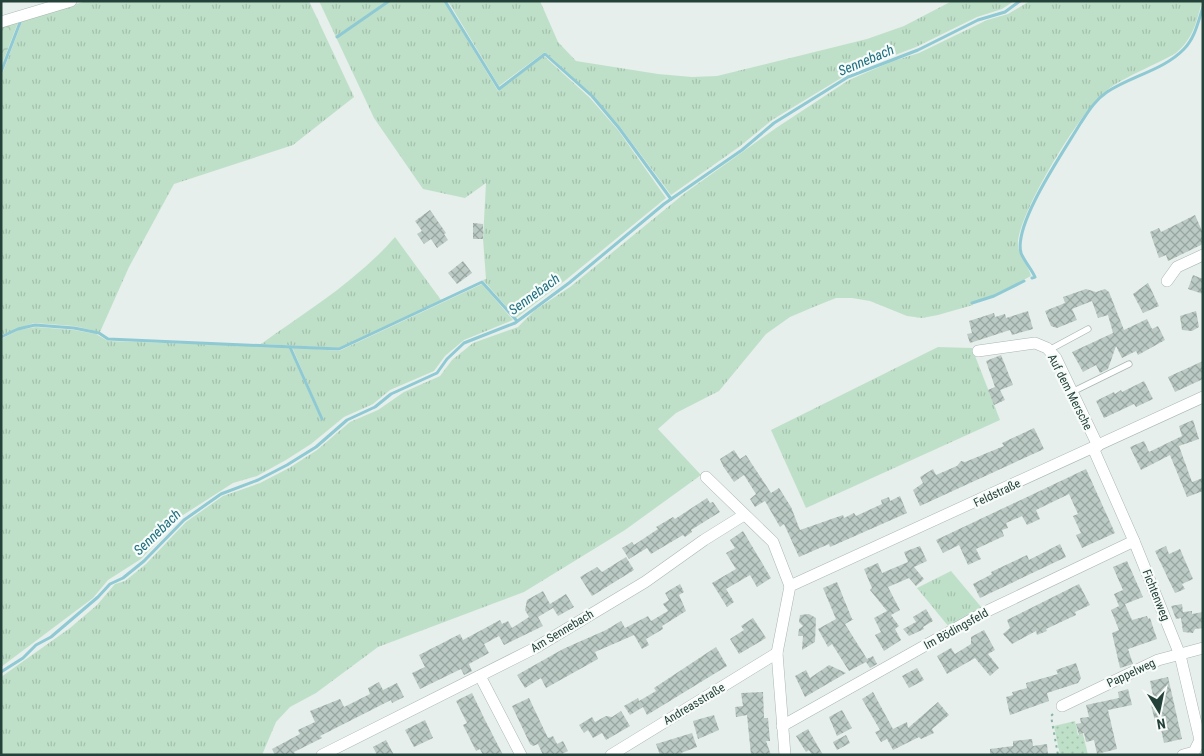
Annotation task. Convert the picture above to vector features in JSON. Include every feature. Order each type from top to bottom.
[{"type":"street","points":[[1,22],[71,1]]},
{"type":"street","points":[[1167,281],[1177,267],[1203,255]]},
{"type":"street","name":"Auf dem Mersche","points":[[978,351],[1035,343],[1049,350],[1056,358],[1095,447]]},
{"type":"street","name":"Feldstraße","points":[[790,586],[1203,397]]},
{"type":"street","name":"Fichtenweg","points":[[1095,447],[1180,655],[1196,749]]},
{"type":"street","points":[[706,478],[773,542],[790,586],[777,653],[785,755]]},
{"type":"street","name":"Am Sennebach","points":[[322,755],[535,648],[645,582],[744,515]]},
{"type":"street","name":"Im Bödingsfeld","points":[[782,726],[983,613],[1134,542]]},
{"type":"street","name":"Pappelweg","points":[[1062,706],[1158,660],[1203,648]]},
{"type":"street","name":"Andreasstraße","points":[[611,755],[777,653]]},
{"type":"street","points":[[480,676],[521,755]]},
{"type":"lane","points":[[1049,350],[1088,329]]},
{"type":"lane","points":[[1072,392],[1129,364]]},
{"type":"path","points":[[1058,755],[1051,716],[1062,706]]},
{"type":"green space","points":[[87,1],[309,1],[354,97],[293,145],[174,184],[129,267],[100,332],[74,326],[34,323],[1,335],[1,77],[23,19]]},
{"type":"green space","points":[[319,1],[444,1],[498,91],[544,56],[590,98],[618,130],[666,198],[516,318],[483,280],[486,279],[483,239],[486,183],[465,198],[423,189],[374,118]]},
{"type":"green space","points":[[448,1],[540,1],[558,42],[576,61],[658,74],[692,77],[717,76],[867,39],[904,26],[952,1],[1014,1],[1002,9],[977,17],[916,47],[851,72],[772,120],[739,147],[671,195],[621,128],[592,95],[545,52],[499,86]]},
{"type":"green space","points":[[1030,1],[1202,1],[1194,29],[1182,48],[1106,91],[1082,119],[1052,164],[1020,231],[1019,250],[1031,276],[994,295],[971,302],[973,305],[922,318],[907,316],[870,301],[852,298],[836,298],[790,317],[766,334],[719,391],[676,413],[658,429],[701,475],[625,530],[524,592],[378,647],[316,693],[290,707],[276,722],[262,755],[1,755],[1,677],[70,628],[97,605],[115,584],[125,581],[146,564],[186,522],[223,496],[260,483],[289,468],[317,450],[350,422],[378,410],[404,392],[440,376],[452,360],[473,343],[518,327],[535,310],[570,287],[685,193],[776,128],[849,80],[893,61],[919,53],[987,20],[1008,14]]},
{"type":"green space","points":[[19,20],[1,67],[1,26]]},
{"type":"green space","points":[[395,237],[441,300],[339,348],[261,344],[348,281],[381,253]]},
{"type":"green space","points":[[482,284],[513,320],[464,340],[445,356],[434,371],[390,390],[373,404],[344,417],[311,444],[286,460],[257,476],[233,483],[180,517],[141,559],[108,580],[93,598],[1,667],[1,339],[19,330],[36,327],[96,334],[108,341],[289,347],[321,420],[323,419],[292,347],[339,351]]},
{"type":"green space","points":[[938,347],[972,348],[1000,420],[806,508],[771,430]]},
{"type":"green space","points":[[951,571],[982,608],[949,627],[917,588]]},
{"type":"green space","points":[[1075,721],[1078,735],[1083,734],[1088,755],[1060,755],[1054,726]]},
{"type":"building","points":[[430,210],[446,233],[444,234],[448,240],[437,248],[431,239],[424,244],[417,234],[422,231],[415,221]]},
{"type":"building","points":[[1195,215],[1203,233],[1203,244],[1168,261],[1166,255],[1159,258],[1150,232],[1159,228],[1161,232]]},
{"type":"building","points":[[473,223],[483,224],[483,239],[473,239]]},
{"type":"building","points":[[463,261],[472,273],[457,284],[448,273]]},
{"type":"building","points":[[1193,275],[1203,279],[1203,294],[1188,289]]},
{"type":"building","points":[[1148,283],[1159,306],[1143,313],[1133,294]]},
{"type":"building","points":[[1086,289],[1096,292],[1105,289],[1109,292],[1124,330],[1147,319],[1152,329],[1158,326],[1165,340],[1138,355],[1136,351],[1122,358],[1116,346],[1108,369],[1100,373],[1096,365],[1083,372],[1072,352],[1113,333],[1108,315],[1098,318],[1092,301],[1072,309],[1077,320],[1057,328],[1051,326],[1045,311],[1065,303],[1063,297]]},
{"type":"building","points":[[1028,311],[1033,329],[1012,335],[1010,330],[970,343],[967,334],[972,333],[969,321],[994,313],[995,317],[1005,314],[1006,318]]},
{"type":"building","points":[[1196,311],[1199,327],[1192,331],[1182,330],[1180,316]]},
{"type":"building","points":[[1001,355],[1013,385],[1000,390],[1005,400],[994,405],[988,390],[995,387],[986,361]]},
{"type":"building","points":[[1203,361],[1203,379],[1175,392],[1168,377]]},
{"type":"building","points":[[1144,381],[1153,399],[1136,407],[1134,404],[1104,418],[1096,401],[1114,392],[1115,394],[1121,390],[1122,392]]},
{"type":"building","points":[[1193,420],[1199,439],[1179,446],[1192,482],[1203,478],[1203,491],[1187,497],[1170,455],[1141,470],[1130,447],[1144,441],[1149,452],[1182,436],[1179,426]]},
{"type":"building","points":[[1034,428],[1044,449],[920,506],[913,490],[923,483],[920,477],[933,469],[936,475],[957,466],[961,461],[965,462],[1004,446],[1002,443]]},
{"type":"building","points":[[734,450],[740,459],[746,455],[771,493],[779,488],[791,507],[800,530],[843,515],[844,518],[854,513],[856,516],[882,504],[881,500],[889,497],[890,501],[900,496],[907,513],[830,547],[829,544],[799,557],[784,524],[780,527],[765,501],[755,507],[750,499],[756,494],[744,475],[734,482],[723,466],[720,459]]},
{"type":"building","points":[[1086,469],[1115,533],[1082,548],[1076,535],[1081,533],[1073,516],[1078,514],[1069,494],[1036,510],[1040,519],[1027,525],[1022,516],[1006,523],[1008,528],[1002,530],[1004,536],[976,549],[981,559],[968,565],[959,545],[943,553],[936,540]]},
{"type":"building","points":[[707,498],[710,503],[713,502],[720,512],[691,530],[692,532],[685,537],[683,535],[651,554],[647,548],[629,559],[622,548],[632,542],[634,545],[658,529],[656,527],[673,517],[675,519]]},
{"type":"building","points":[[743,531],[771,578],[757,587],[750,575],[726,589],[734,602],[727,607],[712,583],[736,569],[726,553],[735,548],[730,540]]},
{"type":"building","points":[[1060,544],[1066,557],[980,598],[973,584],[992,574],[991,572],[1027,555],[1029,560]]},
{"type":"building","points":[[920,546],[927,561],[914,567],[924,579],[916,586],[909,578],[888,587],[900,610],[891,615],[899,626],[895,629],[901,640],[884,651],[875,635],[881,632],[874,618],[887,611],[870,590],[872,588],[864,569],[878,563],[882,573],[908,562],[904,552]]},
{"type":"building","points":[[1166,546],[1169,554],[1180,549],[1193,579],[1182,584],[1185,589],[1175,593],[1155,551]]},
{"type":"building","points":[[626,557],[634,570],[592,596],[580,577],[597,567],[602,572]]},
{"type":"building","points":[[1127,561],[1143,597],[1125,604],[1132,620],[1147,616],[1148,619],[1150,618],[1157,639],[1128,649],[1133,664],[1120,668],[1112,633],[1119,630],[1111,610],[1119,606],[1114,594],[1123,590],[1113,567]]},
{"type":"building","points":[[837,582],[852,619],[854,619],[845,624],[867,659],[873,656],[877,664],[870,668],[866,662],[849,671],[832,644],[828,647],[818,629],[836,619],[823,588]]},
{"type":"building","points":[[680,584],[684,592],[679,595],[686,611],[662,626],[663,629],[646,639],[649,645],[642,649],[634,635],[595,652],[598,659],[546,688],[541,678],[525,688],[517,675],[563,649],[606,630],[621,621],[625,628],[648,616],[651,621],[668,611],[663,604],[669,600],[665,593]]},
{"type":"building","points":[[1079,584],[1090,605],[1075,612],[1076,615],[1046,629],[1047,631],[1037,635],[1036,631],[1012,644],[1003,634],[1010,628],[1007,620]]},
{"type":"building","points":[[543,591],[550,604],[566,594],[574,607],[558,616],[553,608],[538,617],[543,626],[504,645],[499,636],[484,644],[489,653],[469,664],[472,671],[464,675],[461,669],[420,689],[412,673],[425,667],[419,655],[460,634],[463,640],[500,620],[502,624],[508,621],[512,628],[529,617],[525,610],[527,600]]},
{"type":"building","points":[[1182,604],[1183,612],[1192,611],[1192,614],[1203,612],[1203,628],[1195,629],[1193,633],[1183,632],[1181,618],[1176,619],[1171,606]]},
{"type":"building","points":[[926,609],[933,621],[923,627],[924,629],[909,636],[903,629],[916,622],[913,617]]},
{"type":"building","points":[[809,614],[816,618],[815,642],[802,650],[803,636],[798,636],[799,629],[803,626],[799,622],[800,615]]},
{"type":"building","points":[[753,618],[766,638],[739,654],[730,639],[744,630],[741,626]]},
{"type":"building","points":[[984,630],[995,650],[988,654],[999,668],[990,676],[975,658],[947,674],[937,656],[951,648],[955,654],[971,644],[971,637]]},
{"type":"building","points":[[716,647],[727,666],[647,715],[643,707],[630,715],[624,706],[638,698],[639,701],[656,691],[654,688]]},
{"type":"building","points":[[1076,663],[1081,678],[1078,683],[1047,693],[1049,701],[1010,715],[1006,697],[1013,695],[1012,692],[1027,688],[1026,683],[1058,674],[1056,670]]},
{"type":"building","points":[[829,665],[846,673],[805,697],[795,676],[806,670],[810,678]]},
{"type":"building","points":[[917,668],[924,680],[909,688],[902,676]]},
{"type":"building","points":[[1168,677],[1182,739],[1164,743],[1159,720],[1155,721],[1151,705],[1155,705],[1150,681]]},
{"type":"building","points":[[379,682],[383,690],[397,683],[404,697],[392,703],[391,700],[320,736],[322,738],[294,752],[296,755],[275,755],[272,749],[300,734],[298,730],[315,722],[310,711],[340,699],[344,707],[370,694],[368,688]]},
{"type":"building","points":[[1128,689],[1132,705],[1108,710],[1117,749],[1097,754],[1094,740],[1086,742],[1084,733],[1079,735],[1076,724],[1081,723],[1080,718],[1089,717],[1086,705],[1119,698],[1118,692]]},
{"type":"building","points":[[763,692],[764,718],[768,718],[770,741],[766,741],[771,755],[751,755],[747,715],[736,717],[735,707],[743,706],[741,693]]},
{"type":"building","points":[[873,692],[893,729],[907,722],[908,728],[938,702],[949,715],[932,729],[934,733],[921,739],[919,737],[893,750],[887,739],[881,742],[875,732],[880,730],[862,699]]},
{"type":"building","points":[[472,693],[503,755],[483,755],[480,749],[476,751],[463,725],[467,723],[456,701]]},
{"type":"building","points":[[529,698],[548,738],[553,736],[557,744],[563,741],[568,751],[560,755],[543,755],[538,744],[533,746],[530,744],[512,706]]},
{"type":"building","points":[[842,710],[852,728],[837,736],[829,717]]},
{"type":"building","points":[[621,711],[630,726],[606,740],[602,733],[593,738],[588,730],[584,733],[579,725],[592,717],[595,722],[606,716],[612,717]]},
{"type":"building","points":[[714,715],[719,730],[698,739],[693,721]]},
{"type":"building","points":[[425,720],[433,738],[414,747],[405,730]]},
{"type":"building","points":[[808,729],[823,755],[812,755],[809,750],[806,752],[796,736]]},
{"type":"building","points":[[692,733],[697,747],[681,753],[682,755],[660,755],[656,744]]},
{"type":"building","points":[[846,735],[850,743],[837,750],[833,742]]},
{"type":"building","points":[[1032,739],[1033,746],[1047,744],[1048,755],[990,755],[990,749],[1013,746],[1013,741]]},
{"type":"building","points":[[386,740],[394,755],[377,755],[373,747]]},
{"type":"waterway","points":[[337,37],[389,1]]},
{"type":"waterway","points":[[445,1],[499,89],[545,54],[592,96],[619,128],[671,199]]},
{"type":"waterway","name":"Sennebach","points":[[1,672],[23,658],[36,645],[51,637],[98,597],[110,584],[123,578],[144,561],[184,520],[221,494],[258,480],[287,465],[316,447],[347,420],[375,407],[391,394],[437,373],[447,359],[464,343],[515,323],[569,283],[664,204],[742,150],[774,123],[848,77],[918,50],[978,20],[1005,12],[1020,1]]},
{"type":"waterway","points":[[1032,278],[1035,277],[1021,253],[1021,240],[1025,224],[1052,169],[1080,124],[1095,102],[1107,92],[1116,86],[1157,68],[1184,49],[1194,35],[1203,7]]},
{"type":"waterway","points":[[1,72],[21,20]]},
{"type":"waterway","points":[[972,303],[994,296],[1024,281]]},
{"type":"waterway","points":[[1,337],[18,329],[35,325],[74,328],[99,333],[108,339],[339,349],[482,282],[517,321]]},
{"type":"waterway","points":[[290,347],[322,419]]}]
